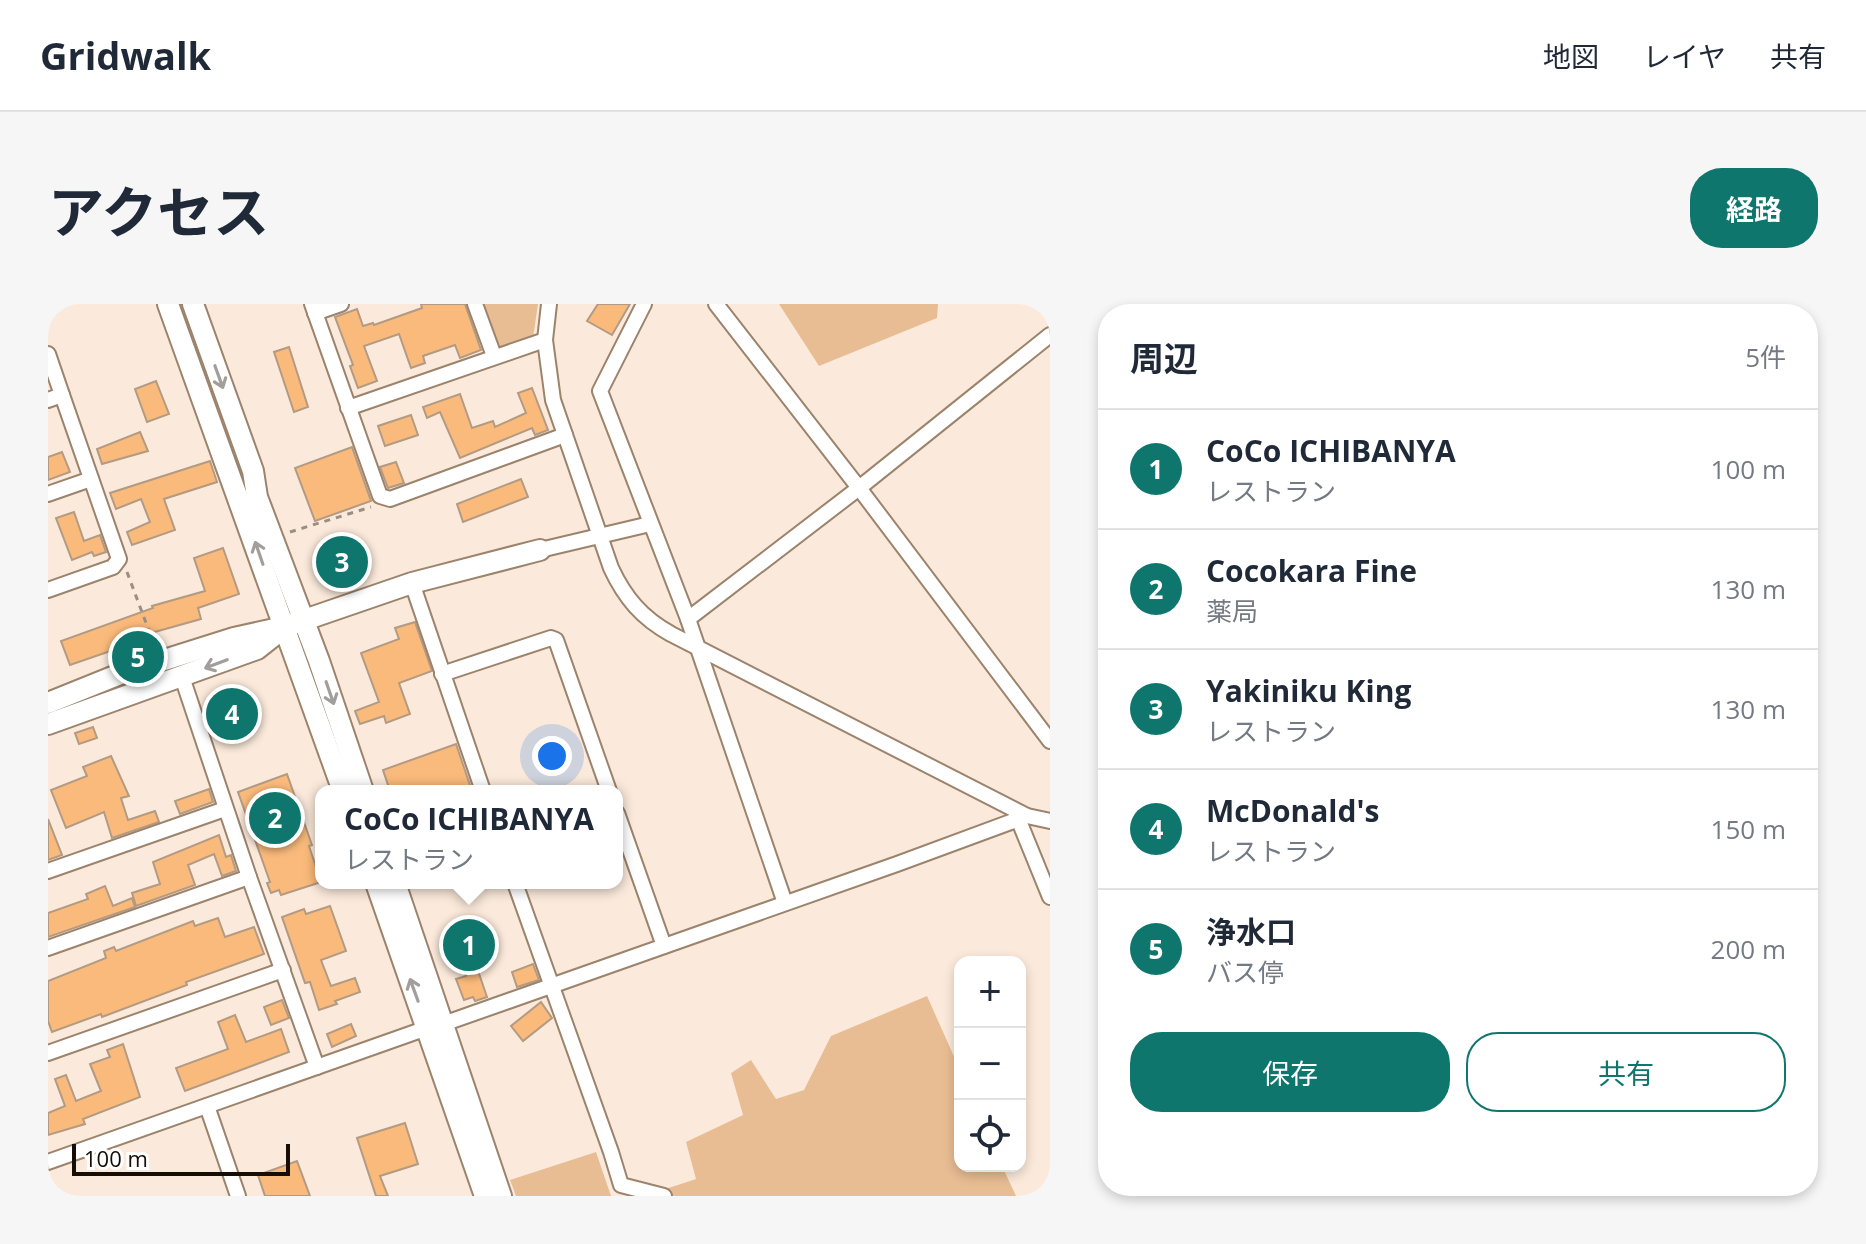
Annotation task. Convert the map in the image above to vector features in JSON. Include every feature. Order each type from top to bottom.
[{"type":"street","points":[[168,304],[293,623],[360,785]]},
{"type":"street","points":[[193,304],[253,471],[257,497],[341,785]]},
{"type":"street","points":[[341,304],[313,308],[380,496],[390,499],[565,435]]},
{"type":"street","points":[[475,304],[494,356]]},
{"type":"street","points":[[549,304],[545,340],[553,400],[619,584],[640,613],[650,622],[1023,818],[1050,821]]},
{"type":"street","points":[[644,304],[600,391],[688,619],[785,903]]},
{"type":"street","points":[[716,304],[1050,741]]},
{"type":"street","points":[[688,619],[859,488],[1050,335]]},
{"type":"street","points":[[348,408],[545,340]]},
{"type":"street","points":[[48,354],[55,398],[91,479],[119,559],[113,567],[48,590]]},
{"type":"street","points":[[48,494],[91,479]]},
{"type":"street","points":[[48,703],[120,674],[293,623],[412,583],[650,524]]},
{"type":"street","points":[[412,583],[481,785]]},
{"type":"street","points":[[48,724],[257,649],[293,623]]},
{"type":"street","points":[[442,674],[551,638],[556,640],[607,785]]},
{"type":"street","points":[[182,677],[225,809],[317,1067]]},
{"type":"street","points":[[48,871],[225,809]]},
{"type":"street","points":[[1023,818],[1050,897]]},
{"type":"street","points":[[48,1162],[1023,818]]},
{"type":"street","points":[[623,830],[664,946]]},
{"type":"street","points":[[48,948],[249,877]]},
{"type":"street","points":[[378,889],[501,1196]]},
{"type":"street","points":[[397,889],[485,1196]]},
{"type":"street","points":[[517,889],[621,1185],[664,1196]]},
{"type":"street","points":[[48,1053],[283,970]]},
{"type":"street","points":[[207,1106],[238,1196]]},
{"type":"path","points":[[287,533],[376,505],[380,496]]},
{"type":"path","points":[[119,559],[124,564],[157,652]]},
{"type":"shaded area","points":[[483,304],[538,304],[533,338],[504,349],[497,345]]},
{"type":"shaded area","points":[[779,304],[938,304],[937,318],[819,366]]},
{"type":"shaded area","points":[[927,996],[954,1057],[954,1172],[1005,1172],[1016,1196],[644,1196],[696,1179],[686,1142],[743,1115],[731,1073],[751,1060],[776,1099],[804,1090],[831,1036]]},
{"type":"shaded area","points":[[596,1152],[611,1196],[516,1196],[510,1180]]},
{"type":"building","points":[[421,304],[465,304],[481,350],[460,358],[455,345],[423,356],[425,363],[411,368],[399,334],[364,346],[377,381],[358,388],[335,317],[357,309],[363,326],[374,325],[422,308]]},
{"type":"building","points":[[598,304],[630,304],[612,335],[587,321]]},
{"type":"building","points":[[289,347],[308,407],[294,412],[274,352]]},
{"type":"building","points":[[156,381],[169,414],[147,422],[135,389]]},
{"type":"building","points":[[532,388],[548,430],[535,435],[532,428],[460,458],[440,412],[427,418],[423,407],[460,394],[472,428],[493,421],[495,427],[526,413],[518,393]]},
{"type":"building","points":[[411,415],[418,435],[385,446],[378,426]]},
{"type":"building","points":[[140,432],[148,451],[102,464],[97,449]]},
{"type":"building","points":[[352,447],[371,501],[315,521],[295,468]]},
{"type":"building","points":[[62,452],[70,472],[48,480],[48,457]]},
{"type":"building","points":[[210,461],[217,482],[164,499],[175,530],[132,545],[127,532],[150,522],[141,499],[116,509],[110,493]]},
{"type":"building","points":[[396,462],[404,483],[388,488],[380,467]]},
{"type":"building","points":[[521,479],[528,497],[463,522],[457,504]]},
{"type":"building","points":[[74,512],[84,541],[100,535],[106,552],[94,556],[92,552],[72,560],[56,518]]},
{"type":"building","points":[[353,539],[364,574],[332,585],[321,549]]},
{"type":"building","points":[[223,548],[239,594],[198,608],[201,619],[144,635],[145,639],[70,665],[61,641],[152,606],[205,591],[194,558]]},
{"type":"building","points":[[415,622],[432,671],[399,683],[410,714],[386,723],[384,716],[360,724],[355,711],[379,702],[361,653],[399,639],[395,628]]},
{"type":"building","points":[[93,727],[97,738],[79,744],[75,733]]},
{"type":"building","points":[[456,744],[470,785],[388,785],[383,770]]},
{"type":"building","points":[[111,756],[129,796],[121,798],[128,820],[155,811],[159,822],[112,838],[104,812],[66,828],[51,790],[87,776],[83,767]]},
{"type":"building","points":[[287,774],[312,845],[309,846],[315,864],[315,884],[281,895],[279,890],[271,893],[267,883],[270,882],[238,792]]},
{"type":"building","points":[[209,789],[213,802],[180,814],[175,801]]},
{"type":"building","points":[[48,819],[62,855],[48,860]]},
{"type":"building","points":[[219,835],[226,857],[231,855],[236,871],[222,876],[214,854],[188,865],[195,885],[136,906],[132,893],[160,884],[153,862]]},
{"type":"building","points":[[105,886],[113,906],[132,898],[135,907],[48,937],[48,913],[88,899],[86,894]]},
{"type":"building","points":[[330,906],[346,951],[321,960],[331,986],[355,978],[360,992],[319,1010],[310,982],[305,983],[282,917],[304,909],[306,914]]},
{"type":"building","points":[[218,918],[225,937],[254,927],[264,954],[102,1017],[101,1014],[52,1032],[48,1021],[48,981],[106,958],[104,951],[114,947],[116,951],[193,921],[195,926]]},
{"type":"building","points":[[478,933],[484,949],[472,953],[487,997],[475,1001],[473,997],[464,1000],[456,979],[466,976],[454,942]]},
{"type":"building","points":[[533,964],[539,980],[517,987],[512,972]]},
{"type":"building","points":[[282,1000],[289,1018],[271,1025],[264,1007]]},
{"type":"building","points":[[541,1002],[552,1018],[523,1041],[511,1026]]},
{"type":"building","points":[[235,1015],[246,1042],[281,1029],[289,1052],[185,1091],[176,1068],[228,1049],[218,1022]]},
{"type":"building","points":[[351,1024],[356,1036],[332,1047],[327,1034]]},
{"type":"building","points":[[123,1044],[140,1097],[83,1119],[85,1124],[48,1135],[48,1113],[65,1106],[55,1079],[66,1075],[76,1101],[101,1091],[90,1064],[110,1057],[107,1050]]},
{"type":"building","points":[[405,1123],[418,1164],[380,1176],[388,1196],[376,1196],[357,1138]]},
{"type":"building","points":[[297,1161],[310,1196],[265,1196],[258,1175]]},
{"type":"place","name":"Yakiniku King","points":[[342,562]]},
{"type":"place","name":"浄水口","points":[[138,657]]},
{"type":"place","name":"McDonald's","points":[[232,714]]},
{"type":"place","name":"Cocokara Fine","points":[[275,818]]},
{"type":"place","name":"CoCo ICHIBANYA","points":[[469,945]]}]
